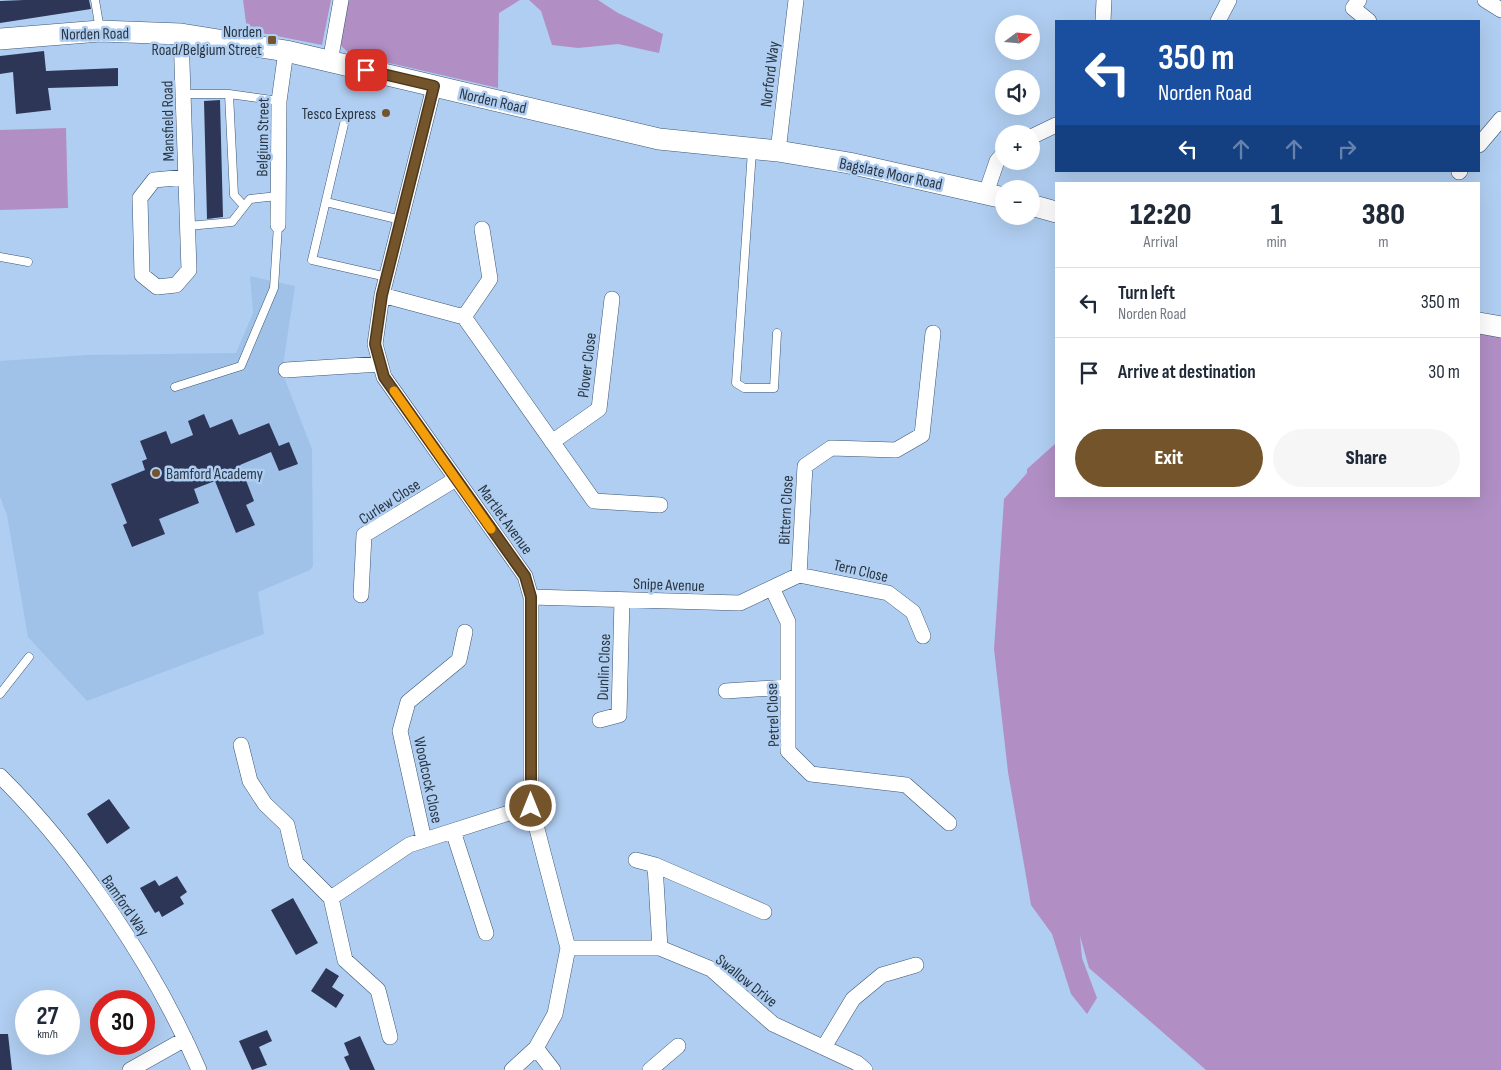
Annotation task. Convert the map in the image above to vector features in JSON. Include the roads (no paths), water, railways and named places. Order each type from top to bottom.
[{"type":"street","points":[[330,62],[341,0]]},
{"type":"street","name":"Norford Way","points":[[778,151],[796,0]]},
{"type":"street","points":[[1103,20],[1104,0]]},
{"type":"street","points":[[1219,20],[1229,0]]},
{"type":"street","points":[[1359,0],[1353,8],[1368,20]]},
{"type":"street","points":[[1485,0],[1501,10]]},
{"type":"street","name":"Norden Road","points":[[0,39],[100,31],[181,34],[286,51],[659,139],[778,151]]},
{"type":"street","name":"Mansfield Road","points":[[181,34],[185,94],[189,270],[176,285],[157,287],[142,275],[140,198],[154,180],[186,177]]},
{"type":"street","name":"Belgium Street","points":[[278,225],[279,101],[286,51]]},
{"type":"street","name":"Martlet Avenue","points":[[434,86],[386,277],[375,344],[384,377],[525,576],[531,597],[531,806],[568,948],[556,1014],[536,1048],[512,1070]]},
{"type":"street","points":[[1480,144],[1501,119]]},
{"type":"street","points":[[1040,133],[1055,125]]},
{"type":"street","name":"Bagslate Moor Road","points":[[778,151],[850,163],[995,195]]},
{"type":"street","points":[[1040,208],[1055,212]]},
{"type":"street","points":[[464,317],[490,279],[482,229]]},
{"type":"street","points":[[382,295],[464,317],[594,501],[660,505]]},
{"type":"street","name":"Plover Close","points":[[552,442],[598,409],[612,299]]},
{"type":"street","points":[[1480,322],[1501,327]]},
{"type":"street","name":"Bittern Close","points":[[799,575],[805,466],[830,448],[896,450],[922,435],[933,333]]},
{"type":"street","points":[[286,370],[380,364]]},
{"type":"street","name":"Curlew Close","points":[[362,595],[364,535],[456,479]]},
{"type":"street","name":"Snipe Avenue","points":[[531,597],[740,603],[799,575]]},
{"type":"street","name":"Tern Close","points":[[799,575],[888,593],[913,612],[923,636]]},
{"type":"street","name":"Petrel Close","points":[[772,588],[788,622],[788,751],[811,774],[906,785],[949,823]]},
{"type":"street","name":"Dunlin Close","points":[[600,720],[619,715],[622,600]]},
{"type":"street","name":"Woodcock Close","points":[[424,840],[400,731],[408,702],[459,660],[466,632]]},
{"type":"street","points":[[726,691],[788,687]]},
{"type":"street","points":[[241,744],[250,781],[265,804],[287,825],[296,863],[331,898],[345,960],[378,990],[390,1037]]},
{"type":"street","name":"Bamford Way","points":[[0,776],[20,796],[71,857],[129,940],[185,1039],[198,1070]]},
{"type":"street","name":"Woodcock Close","points":[[331,898],[409,845],[531,806]]},
{"type":"street","name":"Woodcock Close","points":[[453,831],[486,933]]},
{"type":"street","points":[[636,860],[655,865],[764,912]]},
{"type":"street","points":[[655,865],[660,948]]},
{"type":"street","name":"Swallow Drive","points":[[568,948],[660,948],[711,969],[773,1024],[857,1063],[865,1070]]},
{"type":"street","points":[[824,1047],[853,999],[882,975],[916,965]]},
{"type":"street","points":[[130,1070],[185,1039]]},
{"type":"street","points":[[650,1070],[678,1046]]},
{"type":"street","points":[[536,1048],[554,1070]]},
{"type":"lane","points":[[95,0],[100,31]]},
{"type":"lane","points":[[185,94],[230,94],[279,101]]},
{"type":"lane","points":[[230,94],[234,195],[244,206]]},
{"type":"lane","points":[[344,124],[312,260],[386,277]]},
{"type":"lane","points":[[752,149],[736,383],[744,388],[774,388],[777,333]]},
{"type":"lane","points":[[188,226],[232,222],[250,199],[278,196]]},
{"type":"lane","points":[[326,202],[401,220]]},
{"type":"lane","points":[[176,388],[241,366],[274,288],[278,225]]},
{"type":"lane","points":[[0,257],[28,262]]},
{"type":"lane","points":[[0,694],[29,657]]},
{"type":"place","name":"Norden Road/Belgium Street","points":[[272,40]]},
{"type":"place","name":"Tesco Express","points":[[386,113]]},
{"type":"place","name":"Bamford Academy","points":[[156,473]]}]
